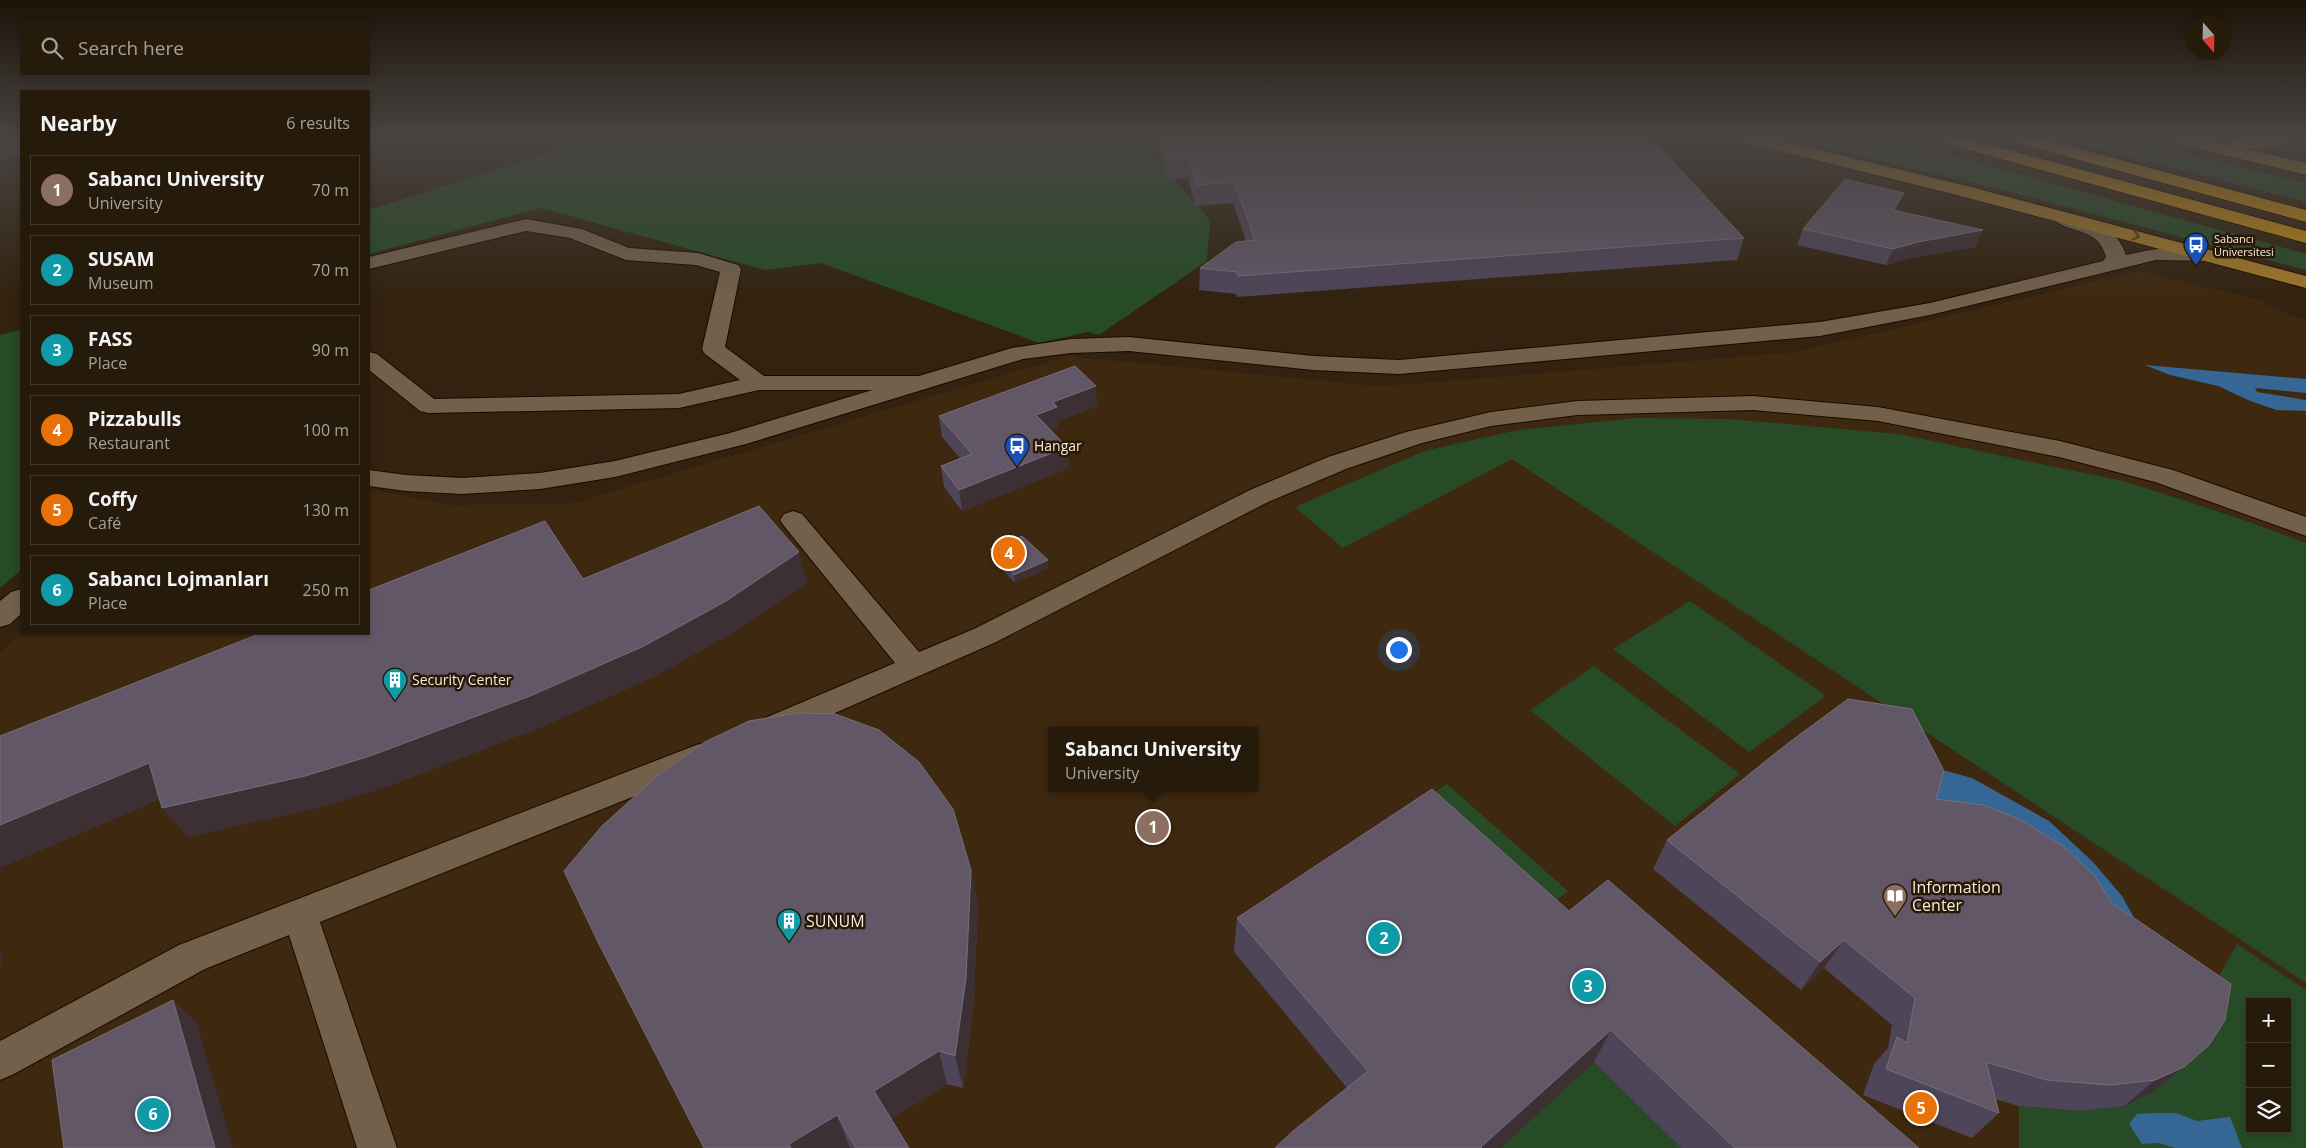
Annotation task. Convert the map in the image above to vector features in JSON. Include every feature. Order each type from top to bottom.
[{"type":"highway","points":[[2141,192],[2306,237]]},
{"type":"highway","points":[[2216,192],[2306,216]]},
{"type":"main road","points":[[1964,192],[2306,282]]},
{"type":"street","points":[[2050,213],[2083,224],[2103,235],[2115,246],[2117,258],[2108,267]]},
{"type":"street","points":[[370,264],[526,225],[575,233],[626,254],[698,259],[731,269],[713,349],[759,383]]},
{"type":"street","points":[[370,478],[406,483],[462,486],[540,481],[614,469],[737,439],[1020,353],[1071,346],[1129,344],[1313,363],[1399,367],[1820,330],[1930,309],[2156,254],[2209,255]]},
{"type":"street","points":[[2271,272],[2306,288]]},
{"type":"street","points":[[370,360],[428,406],[679,401],[759,383],[920,383]]},
{"type":"street","points":[[0,1061],[192,957],[803,717],[992,632],[1194,527],[1259,496],[1337,463],[1415,437],[1491,418],[1578,408],[1754,403],[1878,414],[2060,449],[2164,476],[2306,527]]},
{"type":"street","points":[[793,520],[915,667]]},
{"type":"street","points":[[0,617],[20,600]]},
{"type":"street","points":[[300,914],[377,1148]]},
{"type":"shaded area","points":[[2139,271],[2263,301],[2265,305],[2306,320],[2306,1148],[0,1148],[0,652],[20,633],[20,635],[370,635],[370,489],[452,505],[574,503],[1067,356],[1378,386],[1796,352]]},
{"type":"green space","points":[[427,192],[1185,192],[1210,220],[1207,261],[1099,335],[1088,332],[1039,343],[821,263],[765,270],[541,208],[370,254],[370,210]]},
{"type":"green space","points":[[2008,192],[2082,192],[2306,254],[2306,270]]},
{"type":"green space","points":[[2266,192],[2306,192],[2306,202]]},
{"type":"green space","points":[[20,330],[20,571],[0,588],[0,335]]},
{"type":"green space","points":[[1635,418],[1729,419],[1899,434],[2127,482],[2241,519],[2306,543],[2306,983],[1512,459],[1343,548],[1295,507],[1424,451],[1518,430]]},
{"type":"green space","points":[[1690,601],[1826,696],[1749,752],[1613,649]]},
{"type":"green space","points":[[1594,666],[1740,774],[1675,826],[1530,710]]},
{"type":"green space","points":[[1447,784],[1568,891],[1532,920],[1410,809]]},
{"type":"green space","points":[[2237,944],[2306,990],[2306,1148],[2019,1148],[2019,1106],[2080,1111],[2124,1106],[2199,1011]]},
{"type":"green space","points":[[1594,1062],[1681,1148],[1500,1148]]},
{"type":"water","points":[[2145,365],[2306,379],[2306,393],[2255,388],[2257,392],[2306,400],[2306,411],[2276,410],[2218,386],[2170,375]]},
{"type":"water","points":[[1924,765],[1972,778],[2049,821],[2093,862],[2122,896],[2137,923],[1940,809]]},
{"type":"water","points":[[2176,1113],[2197,1121],[2230,1117],[2242,1148],[2175,1148],[2159,1143],[2142,1144],[2129,1124],[2137,1114]]},
{"type":"building","points":[[1237,192],[1701,192],[1744,238],[1238,276],[1237,272],[1200,268],[1236,242],[1255,240]]},
{"type":"building","points":[[1834,192],[1898,192],[1904,193],[1893,210],[1983,230],[1918,242],[1893,249],[1803,229]]},
{"type":"building","points":[[1075,366],[1096,386],[1053,402],[1057,407],[1036,415],[1067,447],[959,490],[941,466],[972,454],[939,416]]},
{"type":"building","name":"Security Center","points":[[759,506],[799,552],[726,601],[644,646],[530,696],[370,756],[305,776],[162,808],[149,763],[0,825],[0,736],[256,635],[370,635],[370,590],[545,521],[583,579]]},
{"type":"building","points":[[1022,536],[1048,560],[1014,575],[990,549]]},
{"type":"building","name":"Information Center","points":[[1848,699],[1912,709],[1944,771],[1936,799],[1983,805],[2021,820],[2063,846],[2094,875],[2112,903],[2231,984],[2225,1020],[2209,1045],[2184,1067],[2155,1080],[2110,1085],[2047,1080],[1986,1062],[1999,1113],[1886,1069],[1897,1037],[1907,1043],[1915,998],[1844,940],[1820,962],[1667,840],[1787,744]]},
{"type":"building","name":"SUNUM","points":[[798,713],[835,714],[879,730],[919,762],[953,809],[971,870],[966,978],[955,1056],[939,1051],[874,1091],[909,1148],[856,1148],[837,1115],[789,1144],[791,1148],[704,1148],[599,944],[564,871],[602,826],[657,776],[705,742],[749,721]]},
{"type":"building","points":[[1432,789],[1569,911],[1608,880],[1919,1148],[1735,1148],[1611,1030],[1482,1148],[1275,1148],[1293,1131],[1368,1071],[1237,918]]},
{"type":"building","points":[[173,1000],[215,1148],[64,1148],[52,1060]]},
{"type":"place","name":"Sabancı Üniversitesi","points":[[2196,266]]},
{"type":"place","name":"Hangar","points":[[1017,467]]},
{"type":"place","name":"Pizzabulls","points":[[1009,553]]},
{"type":"place","name":"Security Center","points":[[395,701]]},
{"type":"place","name":"Sabancı University","points":[[1153,827]]},
{"type":"place","name":"Information Center","points":[[1895,917]]},
{"type":"place","name":"SUSAM","points":[[1384,938]]},
{"type":"place","name":"SUNUM","points":[[789,942]]},
{"type":"place","name":"FASS","points":[[1588,986]]},
{"type":"place","name":"Coffy","points":[[1921,1108]]},
{"type":"place","name":"Sabancı Lojmanları","points":[[153,1114]]}]
